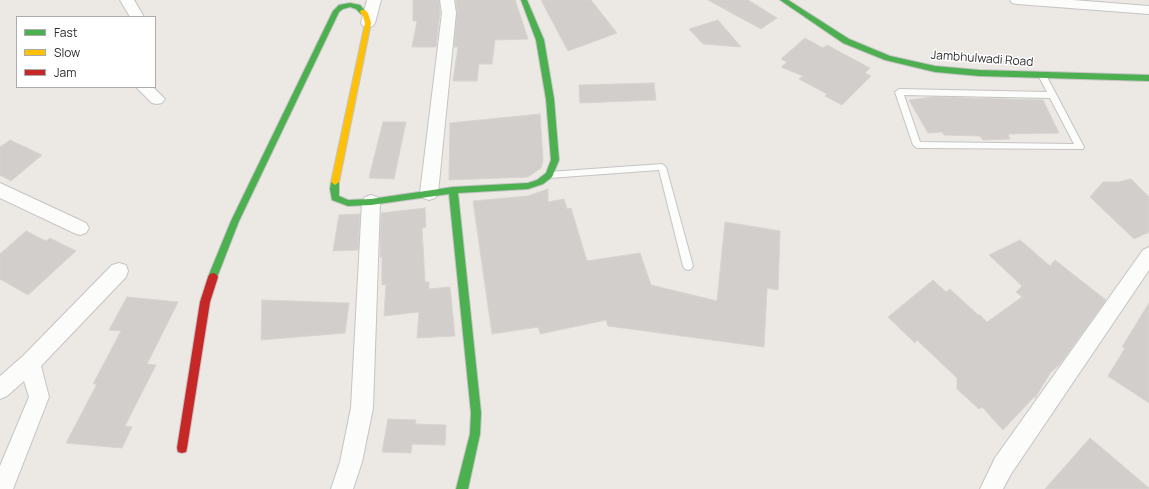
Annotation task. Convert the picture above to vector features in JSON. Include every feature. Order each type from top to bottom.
[{"type":"street","points":[[127,0],[136,16]]},
{"type":"street","points":[[374,0],[334,189],[335,198],[348,203],[371,202],[453,190],[528,186],[540,182],[549,175],[555,160],[550,100],[540,40],[524,0]]},
{"type":"street","points":[[429,193],[449,13],[447,0]]},
{"type":"street","name":"Jambhulwadi Road","points":[[783,0],[846,41],[888,58],[935,69],[979,73],[1149,78]]},
{"type":"street","points":[[1017,0],[1149,10]]},
{"type":"street","points":[[182,448],[205,302],[218,261],[235,221],[336,11],[340,7],[350,4],[358,7],[366,15],[368,23]]},
{"type":"street","points":[[145,88],[157,99]]},
{"type":"street","points":[[0,190],[80,228]]},
{"type":"street","points":[[453,190],[476,413],[475,434],[462,489]]},
{"type":"street","points":[[342,489],[351,462],[362,408],[371,202]]},
{"type":"street","points":[[991,489],[1003,466],[1149,255]]},
{"type":"street","points":[[0,390],[30,363],[119,271]]},
{"type":"street","points":[[2,489],[39,397],[30,363]]},
{"type":"lane","points":[[1042,75],[1080,147],[917,144],[899,92],[1052,95]]},
{"type":"lane","points":[[549,175],[662,167],[688,266]]},
{"type":"building","points":[[413,0],[439,0],[440,13],[436,47],[412,47],[417,21],[413,21]]},
{"type":"building","points":[[456,0],[515,0],[528,39],[495,40],[492,64],[479,64],[477,81],[453,81],[458,47],[454,47],[457,13]]},
{"type":"building","points":[[541,0],[591,0],[617,33],[568,51]]},
{"type":"building","points":[[708,0],[748,0],[777,18],[761,29]]},
{"type":"building","points":[[718,20],[741,47],[703,44],[689,29]]},
{"type":"building","points":[[805,38],[823,48],[827,45],[870,68],[865,73],[871,76],[842,105],[825,96],[827,94],[799,79],[803,76],[781,67],[787,62],[781,59]]},
{"type":"building","points":[[654,83],[656,100],[580,103],[579,85]]},
{"type":"building","points":[[934,97],[1043,100],[1059,133],[1008,134],[1010,139],[983,140],[980,136],[944,135],[942,132],[928,133],[909,100]]},
{"type":"building","points":[[540,114],[543,160],[541,168],[528,177],[449,180],[450,123]]},
{"type":"building","points":[[383,122],[406,122],[394,179],[369,178]]},
{"type":"building","points":[[10,140],[42,155],[11,181],[0,175],[0,147]]},
{"type":"building","points":[[1131,179],[1149,197],[1149,232],[1134,239],[1090,197],[1103,182],[1118,182]]},
{"type":"building","points":[[548,189],[548,202],[564,199],[567,209],[571,208],[587,261],[640,253],[651,285],[717,301],[725,222],[780,231],[778,290],[767,288],[764,347],[608,326],[606,320],[540,334],[538,327],[492,334],[473,201],[528,196]]},
{"type":"building","points":[[425,208],[426,227],[422,228],[425,282],[429,282],[429,289],[450,287],[455,336],[417,338],[419,312],[384,316],[386,284],[382,285],[382,257],[380,257],[381,213]]},
{"type":"building","points":[[360,214],[358,250],[333,251],[339,215]]},
{"type":"building","points":[[26,231],[46,241],[50,238],[76,251],[28,295],[0,279],[0,254]]},
{"type":"building","points":[[1020,240],[1050,266],[1055,260],[1106,300],[1060,364],[1050,373],[1035,398],[1034,397],[1003,430],[982,407],[979,409],[957,389],[957,378],[917,340],[915,343],[888,317],[933,280],[946,292],[950,289],[987,322],[1022,297],[1016,292],[1022,286],[989,255]]},
{"type":"building","points":[[127,297],[178,302],[147,364],[156,365],[125,426],[132,427],[122,448],[66,443],[97,384],[93,384],[121,331],[109,330]]},
{"type":"building","points":[[262,300],[349,303],[345,333],[261,340]]},
{"type":"building","points":[[1149,303],[1149,403],[1108,376],[1125,348],[1122,347]]},
{"type":"building","points":[[388,419],[416,420],[415,424],[446,425],[445,445],[412,444],[411,453],[382,452]]},
{"type":"building","points":[[1090,438],[1149,488],[1149,489],[1045,489]]},
{"type":"traffic: fast","points":[[335,182],[335,198],[348,203],[371,202],[453,190],[528,186],[540,182],[549,175],[555,160],[550,99],[540,40],[524,0]]},
{"type":"traffic: fast","points":[[783,0],[846,41],[888,58],[935,69],[979,73],[1149,78]]},
{"type":"traffic: fast","points":[[213,277],[235,221],[336,11],[341,7],[350,5],[358,7],[363,12]]},
{"type":"traffic: fast","points":[[453,190],[476,413],[475,434],[462,489]]},
{"type":"traffic: slow","points":[[335,182],[368,23],[366,15],[363,12]]},
{"type":"traffic: jam","points":[[182,448],[205,302],[213,277]]}]
